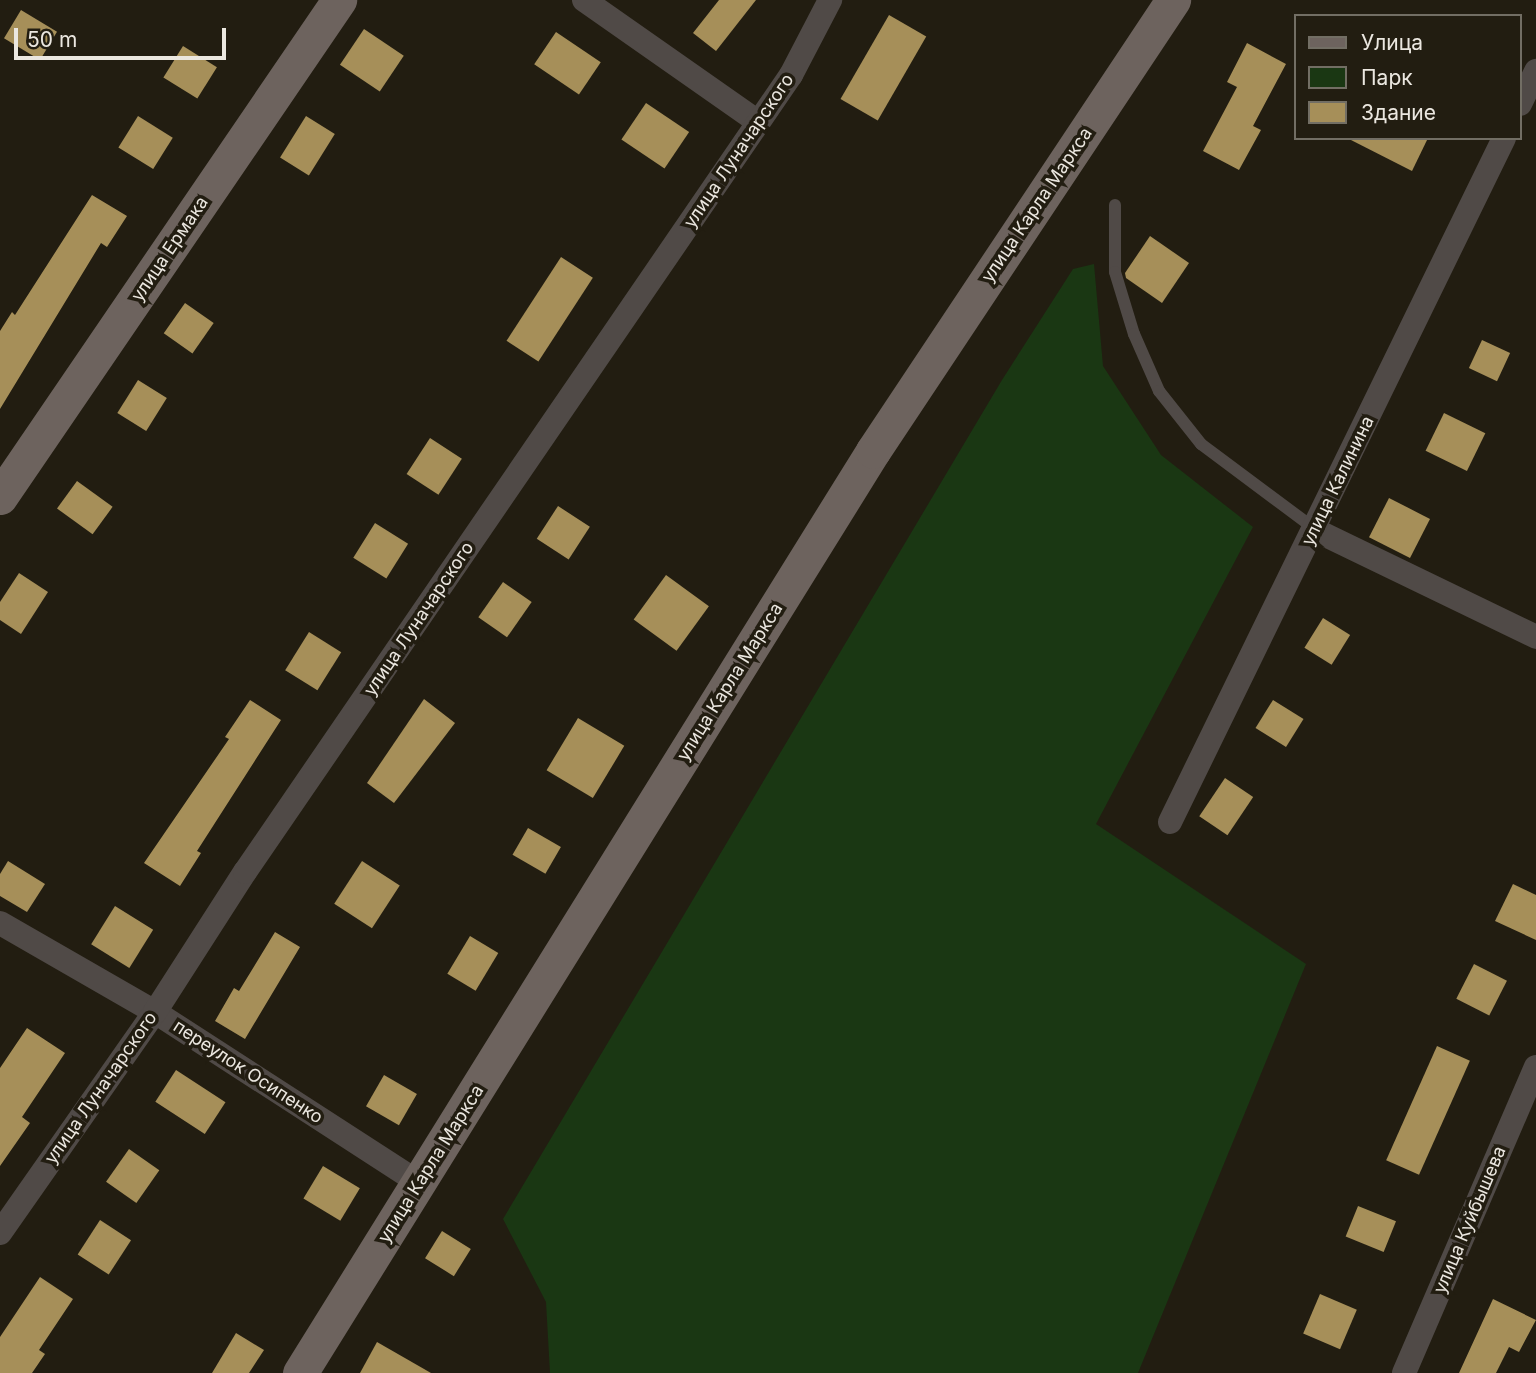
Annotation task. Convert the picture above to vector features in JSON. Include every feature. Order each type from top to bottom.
[{"type":"main road","name":"улица Ермака","points":[[0,497],[340,0]]},
{"type":"main road","name":"улица Карла Маркса","points":[[300,1373],[873,451],[1173,0]]},
{"type":"street","points":[[583,0],[758,122]]},
{"type":"street","name":"улица Луначарского","points":[[0,1233],[155,1012],[253,861],[791,75],[830,0]]},
{"type":"street","points":[[1522,100],[1536,71]]},
{"type":"street","name":"улица Калинина","points":[[1170,822],[1315,530],[1503,140]]},
{"type":"street","points":[[1315,530],[1536,637]]},
{"type":"street","name":"переулок Осипенко","points":[[0,923],[155,1012],[419,1184]]},
{"type":"street","name":"улица Куйбышева","points":[[1404,1373],[1536,1067]]},
{"type":"lane","points":[[1115,205],[1115,272],[1134,334],[1159,391],[1201,444],[1315,530]]},
{"type":"green space","points":[[1094,264],[1103,366],[1161,455],[1253,527],[1096,824],[1306,964],[1138,1373],[550,1373],[546,1302],[503,1219],[1002,380],[1073,269]]},
{"type":"building","points":[[719,0],[756,0],[716,51],[693,33]]},
{"type":"building","points":[[21,10],[57,32],[40,60],[4,38]]},
{"type":"building","points":[[889,15],[926,36],[878,121],[840,99]]},
{"type":"building","points":[[364,29],[404,56],[380,91],[340,65]]},
{"type":"building","points":[[556,32],[601,62],[579,95],[534,64]]},
{"type":"building","points":[[1247,43],[1286,64],[1253,126],[1261,130],[1239,170],[1203,151],[1237,87],[1227,82]]},
{"type":"building","points":[[183,46],[217,67],[197,99],[163,77]]},
{"type":"building","points":[[646,103],[689,132],[665,169],[621,139]]},
{"type":"building","points":[[138,116],[173,138],[153,169],[118,147]]},
{"type":"building","points":[[306,116],[335,134],[309,176],[280,158]]},
{"type":"building","points":[[1351,140],[1427,140],[1412,171]]},
{"type":"building","points":[[92,195],[127,216],[107,247],[101,243],[0,409],[0,331],[12,312],[15,315]]},
{"type":"building","points":[[1150,236],[1189,263],[1162,303],[1126,278],[1125,273]]},
{"type":"building","points":[[561,257],[593,278],[538,362],[507,341]]},
{"type":"building","points":[[185,303],[214,323],[192,353],[164,333]]},
{"type":"building","points":[[1482,340],[1510,353],[1497,381],[1469,368]]},
{"type":"building","points":[[138,380],[167,398],[146,431],[117,413]]},
{"type":"building","points":[[1444,413],[1485,433],[1467,471],[1426,451]]},
{"type":"building","points":[[430,438],[462,459],[438,495],[407,474]]},
{"type":"building","points":[[77,481],[113,507],[93,534],[57,509]]},
{"type":"building","points":[[1389,498],[1430,519],[1410,558],[1369,537]]},
{"type":"building","points":[[558,506],[590,527],[569,559],[537,539]]},
{"type":"building","points":[[375,523],[408,544],[386,578],[353,558]]},
{"type":"building","points":[[19,573],[48,592],[21,634],[0,620],[0,602]]},
{"type":"building","points":[[666,575],[709,606],[677,651],[634,619]]},
{"type":"building","points":[[503,582],[532,602],[507,637],[478,617]]},
{"type":"building","points":[[1323,618],[1350,635],[1332,665],[1304,648]]},
{"type":"building","points":[[309,632],[341,652],[317,690],[285,670]]},
{"type":"building","points":[[424,699],[455,723],[394,803],[367,783]]},
{"type":"building","points":[[250,700],[281,720],[197,851],[201,853],[180,886],[144,863],[229,739],[225,737]]},
{"type":"building","points":[[1273,700],[1304,719],[1286,747],[1256,728]]},
{"type":"building","points":[[578,718],[624,746],[593,798],[547,770]]},
{"type":"building","points":[[1225,778],[1253,797],[1227,835],[1199,816]]},
{"type":"building","points":[[528,828],[561,847],[545,874],[512,855]]},
{"type":"building","points":[[8,861],[45,884],[27,912],[0,896],[0,874]]},
{"type":"building","points":[[362,861],[400,886],[372,928],[334,904]]},
{"type":"building","points":[[1513,884],[1536,895],[1536,940],[1495,921]]},
{"type":"building","points":[[115,906],[153,930],[129,968],[91,944]]},
{"type":"building","points":[[275,932],[300,947],[245,1039],[215,1021],[234,988],[239,991]]},
{"type":"building","points":[[470,936],[498,953],[476,991],[447,974]]},
{"type":"building","points":[[1474,964],[1507,981],[1489,1016],[1456,999]]},
{"type":"building","points":[[27,1028],[65,1053],[22,1117],[30,1123],[0,1166],[0,1068]]},
{"type":"building","points":[[1437,1046],[1470,1061],[1419,1175],[1386,1160]]},
{"type":"building","points":[[176,1070],[225,1102],[205,1134],[155,1102]]},
{"type":"building","points":[[384,1075],[417,1094],[399,1125],[366,1106]]},
{"type":"building","points":[[129,1149],[159,1170],[136,1203],[106,1182]]},
{"type":"building","points":[[323,1166],[360,1188],[340,1221],[303,1199]]},
{"type":"building","points":[[1358,1206],[1396,1221],[1384,1252],[1346,1237]]},
{"type":"building","points":[[100,1220],[131,1240],[109,1275],[78,1254]]},
{"type":"building","points":[[442,1231],[471,1249],[454,1276],[425,1258]]},
{"type":"building","points":[[40,1277],[73,1299],[39,1350],[45,1354],[32,1373],[0,1373],[0,1337]]},
{"type":"building","points":[[1320,1294],[1357,1310],[1340,1349],[1303,1334]]},
{"type":"building","points":[[1493,1299],[1536,1320],[1519,1352],[1509,1347],[1496,1373],[1459,1373]]},
{"type":"building","points":[[236,1333],[264,1350],[249,1373],[212,1373]]},
{"type":"building","points":[[377,1342],[431,1373],[360,1373]]}]
